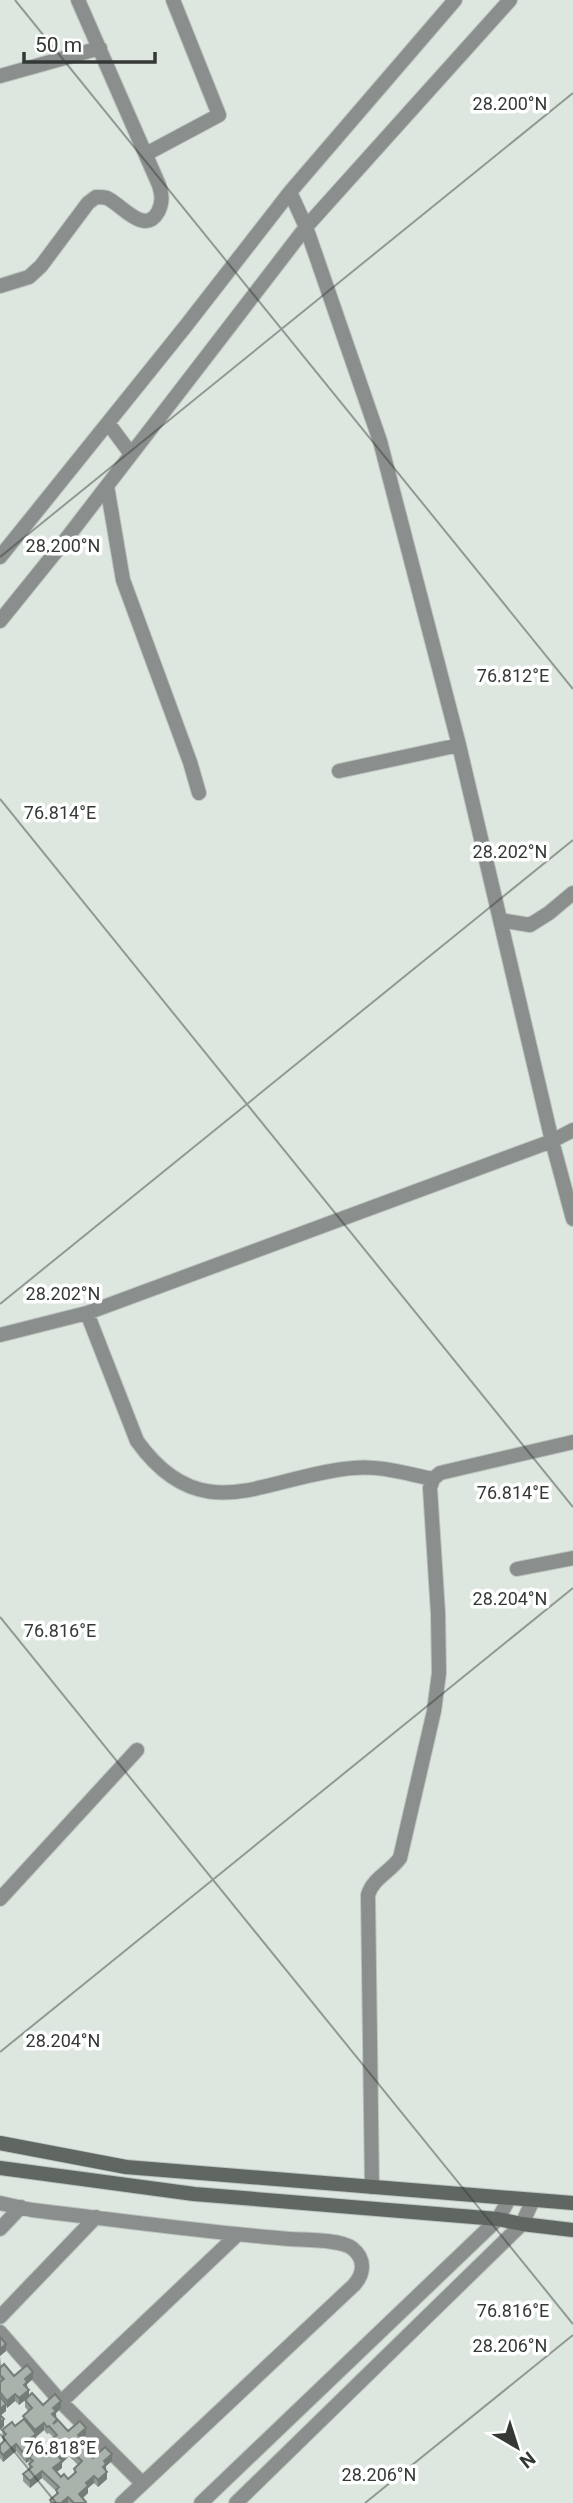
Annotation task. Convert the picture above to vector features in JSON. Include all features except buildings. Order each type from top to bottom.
[{"type":"street","points":[[0,286],[29,276],[41,266],[88,203],[96,197],[106,198],[137,220],[146,221],[155,216],[160,207],[162,195],[146,154],[78,0]]},
{"type":"street","points":[[146,154],[219,115],[173,0]]},
{"type":"street","points":[[0,557],[290,192],[455,0]]},
{"type":"street","points":[[0,621],[306,227],[510,0]]},
{"type":"street","points":[[0,76],[100,48]]},
{"type":"street","points":[[290,192],[306,227],[380,441],[459,745],[552,1141],[573,1219]]},
{"type":"street","points":[[108,423],[131,454]]},
{"type":"street","points":[[107,486],[123,580],[186,749],[199,793]]},
{"type":"street","points":[[339,771],[459,745]]},
{"type":"street","points":[[500,920],[530,925],[573,893]]},
{"type":"street","points":[[0,1335],[87,1313],[552,1141],[573,1130]]},
{"type":"street","points":[[87,1313],[137,1441],[149,1458],[178,1482],[194,1489],[229,1492],[264,1488],[343,1469],[370,1467],[433,1479]]},
{"type":"street","points":[[372,2188],[368,1895],[370,1887],[400,1858],[434,1711],[439,1661],[430,1488],[433,1479],[440,1473],[573,1441]]},
{"type":"street","points":[[517,1569],[573,1558]]},
{"type":"street","points":[[0,1899],[137,1749]]},
{"type":"street","points":[[0,2143],[127,2167],[573,2203]]},
{"type":"street","points":[[0,2168],[194,2194],[498,2219],[573,2230]]},
{"type":"street","points":[[201,2503],[498,2219],[509,2199]]},
{"type":"street","points":[[236,2503],[522,2224],[533,2200]]},
{"type":"street","points":[[0,2203],[237,2235],[345,2245],[352,2248],[360,2258],[362,2272],[354,2286],[122,2503]]},
{"type":"street","points":[[0,2229],[21,2207]]},
{"type":"street","points":[[0,2316],[96,2217]]},
{"type":"street","points":[[61,2402],[237,2235]]},
{"type":"street","points":[[0,2332],[61,2402],[142,2483]]}]
